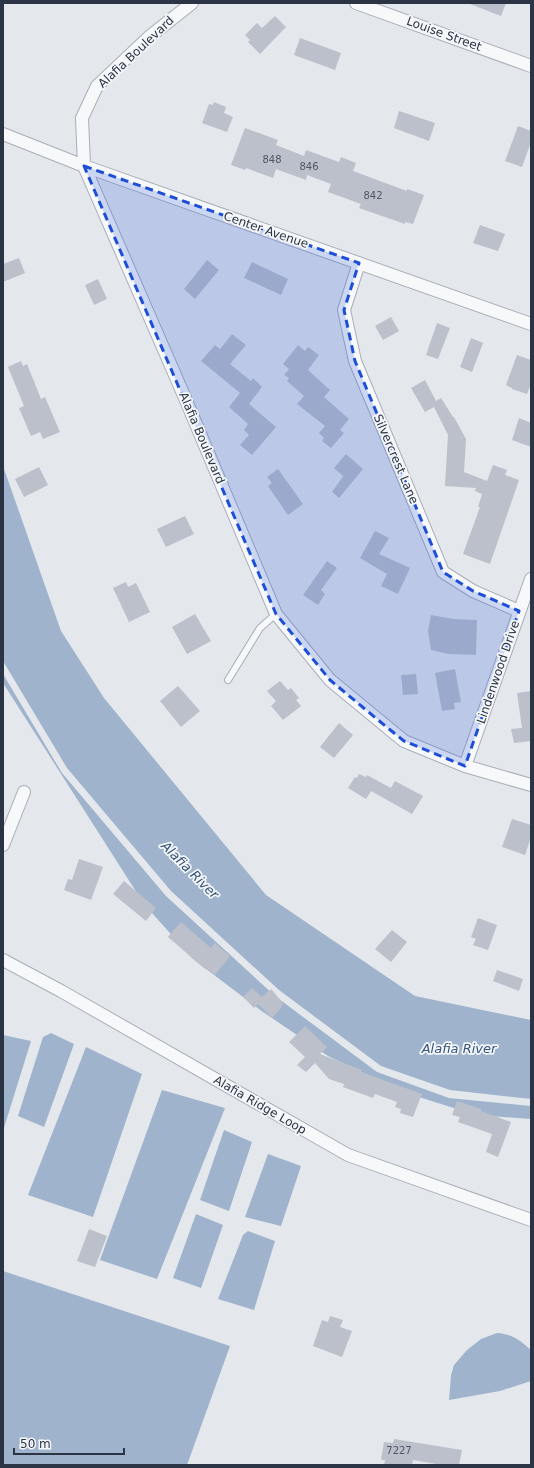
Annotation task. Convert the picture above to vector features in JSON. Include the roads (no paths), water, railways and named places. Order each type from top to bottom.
[{"type":"street","name":"Alafia Boulevard","points":[[192,3],[148,37],[97,86],[82,118],[84,166],[185,398],[276,614],[330,680],[404,741],[465,766],[531,785]]},
{"type":"street","name":"Louise Street","points":[[356,3],[531,66]]},
{"type":"street","name":"Center Avenue","points":[[3,134],[84,166],[531,324]]},
{"type":"street","name":"Silvercrest Lane","points":[[360,263],[344,310],[356,361],[443,572],[473,590],[519,611]]},
{"type":"street","name":"Lindenwood Drive","points":[[465,766],[531,579]]},
{"type":"street","points":[[3,845],[24,792]]},
{"type":"street","name":"Alafia Ridge Loop","points":[[3,960],[61,991],[348,1155],[531,1220]]},
{"type":"lane","points":[[228,680],[260,628],[276,614]]},
{"type":"water","name":"Alafia River","points":[[3,466],[61,631],[104,698],[266,895],[415,996],[531,1020],[531,1099],[450,1090],[381,1066],[279,990],[171,891],[67,768],[3,661]]},
{"type":"water","points":[[3,674],[62,773],[166,896],[275,996],[377,1072],[449,1098],[531,1106],[531,1119],[476,1115],[403,1092],[328,1056],[263,1012],[193,959],[144,904],[3,683]]},
{"type":"water","points":[[51,1033],[74,1044],[44,1127],[18,1116],[43,1037]]},
{"type":"water","points":[[3,1035],[31,1041],[3,1131]]},
{"type":"water","points":[[86,1047],[142,1074],[93,1217],[28,1195]]},
{"type":"water","points":[[162,1090],[225,1108],[157,1279],[100,1260]]},
{"type":"water","points":[[224,1130],[252,1142],[229,1211],[200,1200]]},
{"type":"water","points":[[268,1154],[301,1166],[281,1226],[245,1217]]},
{"type":"water","points":[[196,1214],[223,1225],[201,1288],[173,1278]]},
{"type":"water","points":[[248,1231],[275,1241],[254,1310],[218,1299],[243,1235]]},
{"type":"water","points":[[3,1271],[230,1346],[187,1465],[3,1465]]},
{"type":"water","points":[[497,1333],[516,1338],[531,1350],[531,1381],[500,1391],[449,1400],[451,1375],[454,1365],[467,1350],[481,1339]]}]
